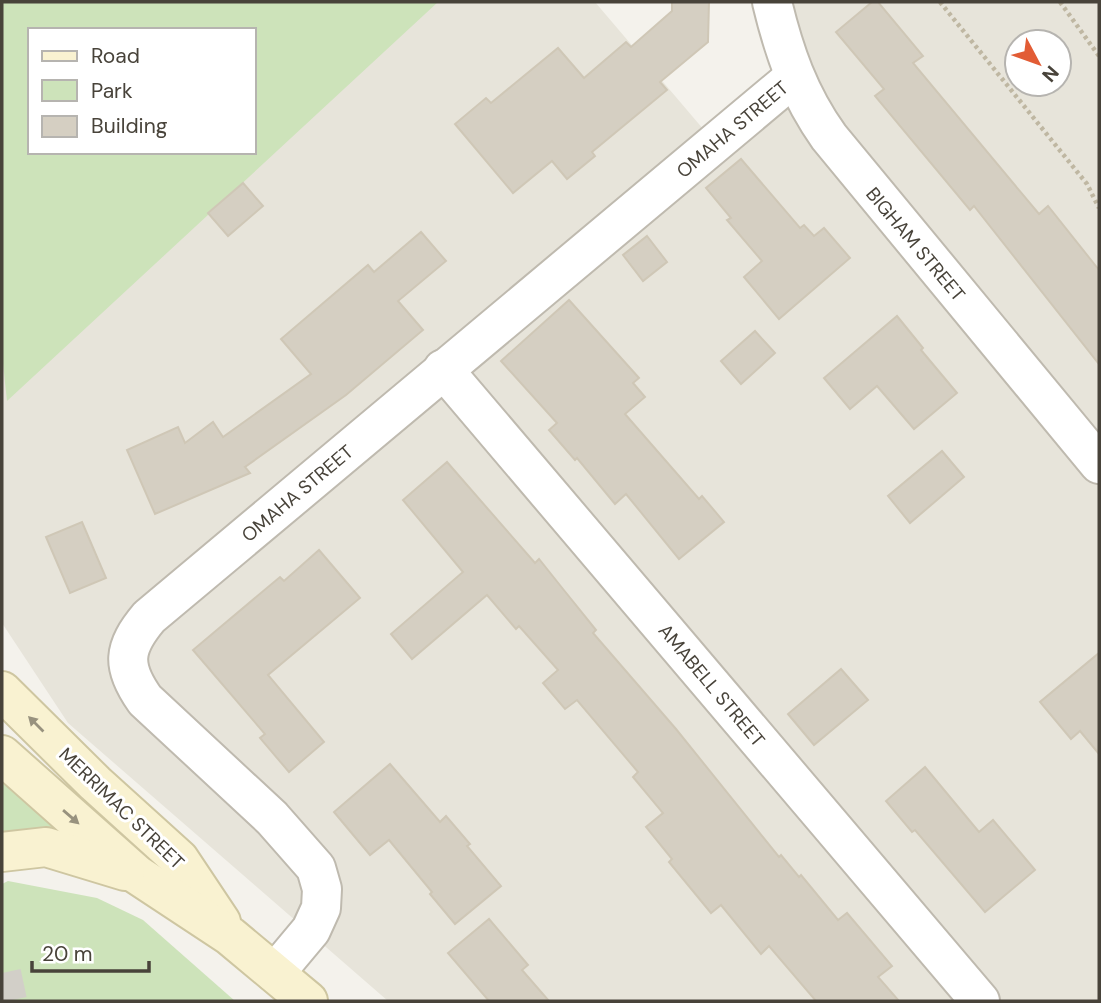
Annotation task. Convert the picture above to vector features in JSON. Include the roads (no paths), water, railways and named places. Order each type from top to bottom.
[{"type":"street","name":"BIGHAM STREET","points":[[772,2],[794,77],[810,110],[829,137],[1099,464]]},
{"type":"street","name":"OMAHA STREET","points":[[275,973],[311,930],[321,908],[322,889],[316,868],[272,818],[145,700],[134,685],[128,670],[128,652],[134,635],[149,617],[794,77]]},
{"type":"street","name":"AMABELL STREET","points":[[443,369],[980,1001]]},
{"type":"street","name":"MERRIMAC STREET","points":[[2,691],[95,783],[179,859],[230,936]]},
{"type":"street","name":"MERRIMAC STREET","points":[[2,755],[136,874],[230,936],[308,1001]]},
{"type":"street","points":[[2,852],[46,847],[136,874]]},
{"type":"tunnel","points":[[2,973],[8,1001]]}]
